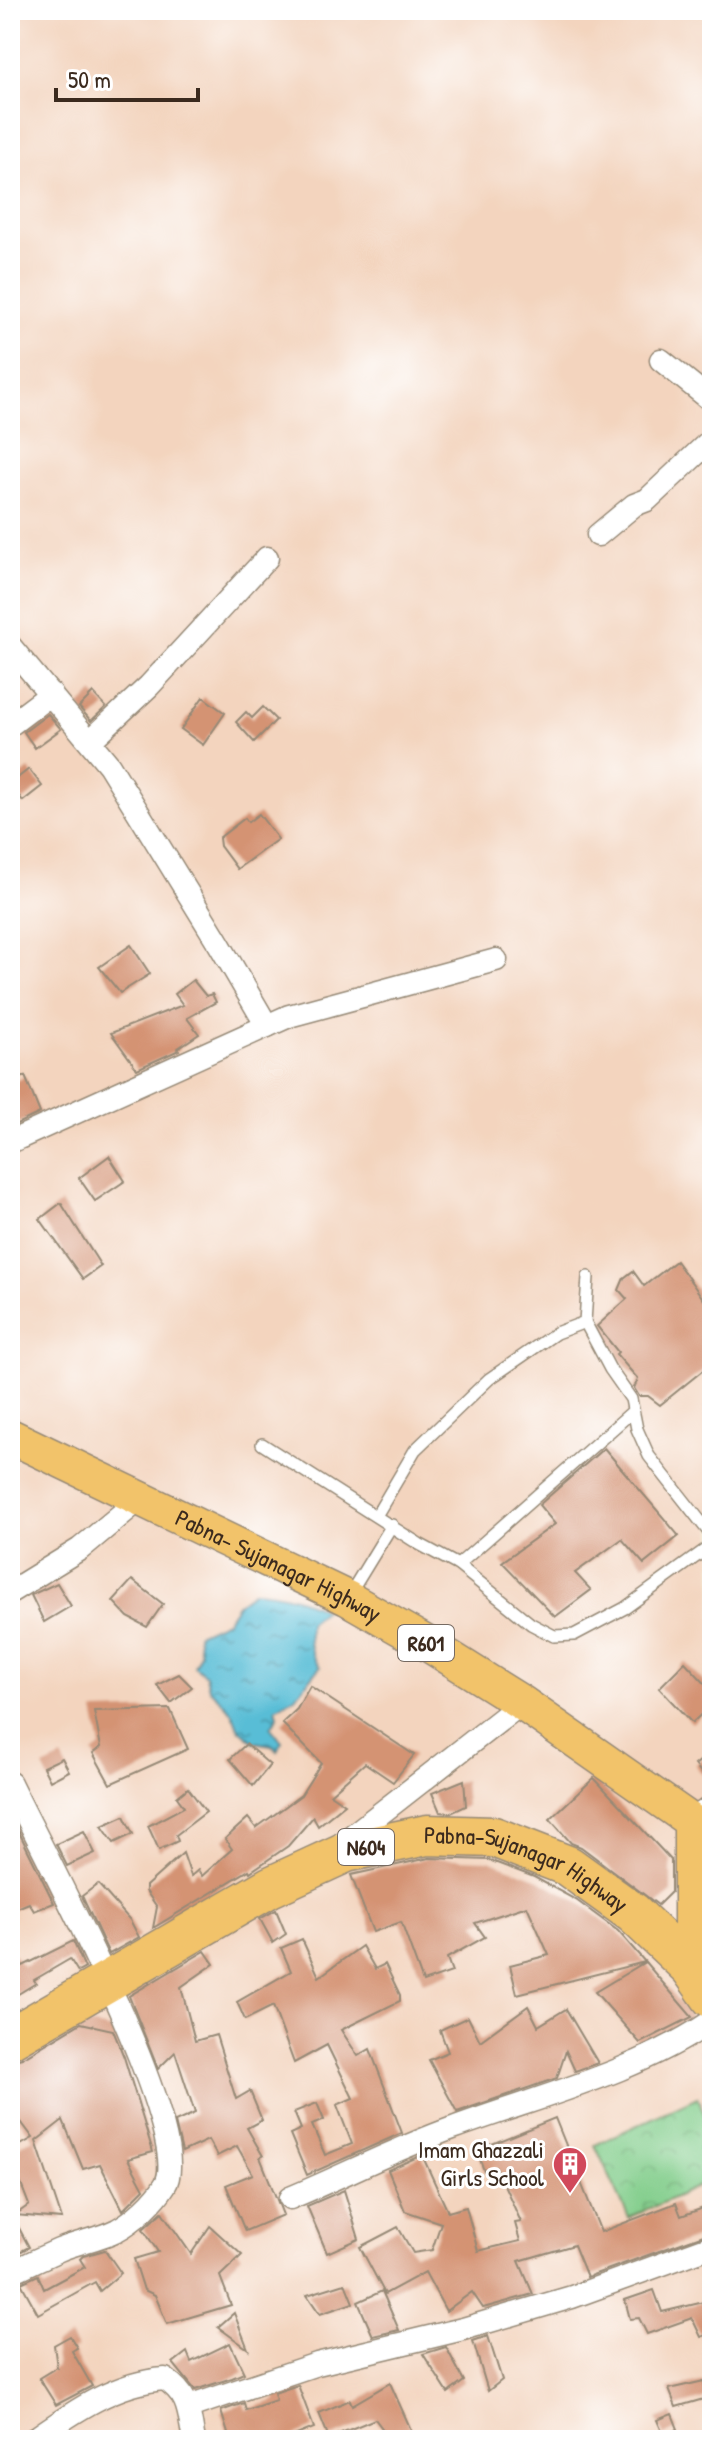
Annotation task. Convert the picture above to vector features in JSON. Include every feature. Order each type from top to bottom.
[{"type":"highway","name":"Pabna-Sujanagar Highway","points":[[10,2038],[270,1887],[346,1852],[427,1835],[494,1837],[568,1866],[633,1913],[701,1983]]},
{"type":"main road","name":"Pabna- Sujanagar Highway","points":[[10,1436],[347,1598],[428,1644],[701,1814],[701,1983]]},
{"type":"street","points":[[661,360],[712,401]]},
{"type":"street","points":[[598,535],[634,505],[647,500],[712,439]]},
{"type":"street","points":[[90,741],[149,686],[267,558]]},
{"type":"street","points":[[10,646],[109,765],[267,1026]]},
{"type":"street","points":[[10,725],[51,694]]},
{"type":"street","points":[[10,1142],[289,1016],[496,960]]},
{"type":"street","points":[[10,1592],[80,1549],[140,1499]]},
{"type":"street","points":[[309,1869],[522,1703]]},
{"type":"street","points":[[10,1783],[109,1981],[140,2059],[165,2137],[171,2170],[167,2183],[151,2202],[118,2230],[61,2249],[10,2273]]},
{"type":"street","points":[[290,2198],[452,2128],[581,2085],[650,2054],[712,2021]]},
{"type":"street","points":[[189,2407],[317,2364],[463,2329],[572,2297],[712,2246]]},
{"type":"street","points":[[33,2440],[79,2410],[144,2380],[165,2379],[178,2388],[189,2407],[194,2440]]},
{"type":"lane","points":[[588,1277],[585,1322],[610,1369],[631,1399],[637,1429],[649,1456],[712,1536]]},
{"type":"lane","points":[[376,1516],[415,1450],[489,1379],[556,1333],[585,1322]]},
{"type":"lane","points":[[458,1565],[633,1411]]},
{"type":"lane","points":[[262,1444],[419,1544],[458,1565],[531,1624],[554,1636],[574,1635],[625,1608],[712,1545]]},
{"type":"lane","points":[[347,1598],[392,1525]]},
{"type":"shaded area","points":[[10,10],[712,10],[712,2440],[10,2440]]},
{"type":"green space","points":[[697,2097],[712,2130],[712,2180],[629,2218],[595,2145]]},
{"type":"water","points":[[254,1591],[290,1597],[324,1610],[309,1623],[310,1646],[320,1667],[295,1697],[276,1708],[278,1716],[271,1728],[282,1742],[278,1751],[272,1745],[254,1742],[238,1728],[232,1712],[209,1688],[206,1675],[194,1666],[200,1653],[197,1634],[226,1621],[238,1603]]},
{"type":"building","points":[[93,693],[106,707],[91,721],[79,707]]},
{"type":"building","points":[[203,697],[225,713],[203,745],[181,729]]},
{"type":"building","points":[[263,707],[276,720],[254,742],[236,722],[246,712],[252,718]]},
{"type":"building","points":[[48,714],[61,729],[35,748],[24,732]]},
{"type":"building","points":[[29,769],[42,786],[23,801],[10,784]]},
{"type":"building","points":[[259,814],[278,839],[237,869],[220,846],[219,838],[245,818],[248,822]]},
{"type":"building","points":[[131,945],[150,974],[120,993],[99,967]]},
{"type":"building","points":[[193,980],[206,996],[212,994],[216,1002],[187,1018],[199,1034],[179,1050],[137,1069],[111,1033],[183,1005],[175,994]]},
{"type":"building","points":[[25,1076],[40,1113],[10,1127],[10,1084]]},
{"type":"building","points":[[109,1156],[125,1181],[95,1201],[79,1178]]},
{"type":"building","points":[[61,1203],[101,1266],[83,1279],[40,1219]]},
{"type":"building","points":[[676,1261],[712,1311],[712,1363],[660,1405],[648,1396],[639,1396],[634,1388],[638,1379],[597,1326],[627,1299],[619,1290],[624,1278],[633,1271],[644,1286]]},
{"type":"building","points":[[604,1448],[679,1536],[644,1564],[622,1539],[575,1573],[591,1590],[555,1617],[502,1562],[555,1524],[539,1505]]},
{"type":"building","points":[[132,1580],[163,1604],[147,1627],[128,1617],[113,1601]]},
{"type":"building","points":[[57,1583],[71,1606],[44,1622],[31,1595]]},
{"type":"building","points":[[685,1662],[712,1691],[712,1704],[692,1723],[659,1688]]},
{"type":"building","points":[[179,1674],[192,1687],[171,1703],[157,1685]]},
{"type":"building","points":[[310,1686],[414,1755],[393,1782],[365,1763],[330,1794],[345,1804],[318,1826],[313,1817],[288,1846],[250,1872],[153,1928],[157,1907],[146,1886],[183,1853],[191,1876],[198,1870],[202,1876],[232,1849],[225,1839],[248,1818],[256,1828],[301,1795],[321,1763],[282,1723],[297,1709]]},
{"type":"building","points":[[170,1709],[188,1749],[110,1784],[93,1753],[101,1747],[94,1711]]},
{"type":"building","points":[[246,1744],[270,1765],[253,1786],[230,1759]]},
{"type":"building","points":[[712,1751],[712,1786],[695,1765]]},
{"type":"building","points":[[62,1758],[69,1771],[50,1781],[43,1767]]},
{"type":"building","points":[[594,1778],[671,1860],[671,1892],[658,1905],[581,1847],[571,1843],[550,1819]]},
{"type":"building","points":[[464,1780],[466,1806],[451,1813],[440,1812],[432,1793]]},
{"type":"building","points":[[188,1788],[206,1812],[176,1835],[178,1841],[159,1850],[148,1826],[184,1807],[177,1797]]},
{"type":"building","points":[[10,1814],[54,1903],[34,1911],[29,1903],[10,1911]]},
{"type":"building","points":[[124,1816],[133,1834],[114,1843],[102,1826]]},
{"type":"building","points":[[84,1831],[95,1853],[67,1866],[56,1844]]},
{"type":"building","points":[[429,1858],[489,1860],[534,1877],[576,1900],[618,1931],[645,1962],[517,1994],[510,1965],[549,1955],[527,1906],[475,1923],[485,1937],[447,1958],[452,1972],[423,1982],[401,1922],[373,1932],[351,1875]]},
{"type":"building","points":[[98,1884],[130,1920],[139,1937],[109,1954],[82,1896]]},
{"type":"building","points":[[276,1910],[286,1934],[273,1943],[260,1919]]},
{"type":"building","points":[[302,1939],[319,1977],[362,1946],[375,1969],[385,1964],[400,1995],[400,2001],[341,2030],[358,2056],[370,2049],[402,2133],[307,2175],[290,2134],[301,2129],[294,2112],[317,2103],[324,2120],[312,2125],[325,2155],[352,2144],[337,2105],[353,2098],[327,2045],[294,2063],[273,2006],[245,2020],[237,2002],[291,1971],[281,1948]]},
{"type":"building","points":[[73,1941],[85,1968],[78,1972],[70,1959],[34,1980],[36,1983],[10,1999],[10,1949],[23,1966]]},
{"type":"building","points":[[205,1951],[214,1964],[181,1987],[195,2041],[216,2035],[236,2099],[250,2091],[262,2120],[247,2128],[263,2156],[260,2157],[283,2215],[245,2231],[226,2185],[253,2174],[237,2146],[217,2156],[208,2140],[182,2152],[175,2122],[195,2113],[175,2052],[158,2069],[129,1996]]},
{"type":"building","points":[[645,1962],[692,2017],[640,2043],[595,1992]]},
{"type":"building","points":[[528,2006],[538,2026],[566,2009],[598,2063],[575,2071],[566,2051],[557,2078],[457,2112],[429,2060],[448,2052],[440,2030],[468,2017],[480,2041]]},
{"type":"building","points":[[81,2023],[113,2030],[124,2057],[153,2152],[128,2159],[144,2189],[123,2210],[100,2164],[83,2169],[63,2120],[36,2141],[62,2219],[15,2215],[29,2205],[19,2179],[10,2183],[10,2151],[33,2138],[10,2107],[10,2061],[22,2058]]},
{"type":"building","points":[[555,2118],[601,2232],[676,2203],[681,2216],[712,2205],[712,2232],[587,2277],[574,2245],[519,2261],[533,2294],[483,2308],[472,2292],[446,2311],[425,2272],[385,2294],[360,2247],[398,2227],[413,2253],[432,2250],[441,2223],[405,2211],[388,2170],[422,2155],[448,2212],[466,2207],[478,2251],[520,2241],[515,2223],[521,2222],[496,2167],[484,2171],[477,2150]]},
{"type":"building","points":[[344,2190],[359,2239],[327,2253],[307,2206]]},
{"type":"building","points":[[10,2211],[29,2247],[10,2257]]},
{"type":"building","points":[[162,2212],[191,2254],[210,2226],[242,2255],[220,2276],[231,2305],[167,2324],[155,2295],[144,2290],[134,2259],[158,2252],[143,2229]]},
{"type":"building","points":[[105,2250],[121,2273],[100,2291],[95,2282],[38,2314],[21,2283],[38,2275],[44,2289],[85,2267],[80,2259],[83,2256]]},
{"type":"building","points":[[345,2283],[353,2303],[320,2314],[307,2295]]},
{"type":"building","points":[[654,2290],[662,2312],[712,2300],[712,2333],[701,2337],[692,2318],[647,2334],[639,2318],[630,2319],[625,2300]]},
{"type":"building","points":[[382,2291],[399,2330],[373,2336],[358,2302]]},
{"type":"building","points":[[234,2313],[248,2349],[218,2327]]},
{"type":"building","points":[[70,2336],[77,2348],[72,2351],[92,2386],[56,2405],[39,2378],[57,2367],[54,2345]]},
{"type":"building","points":[[488,2336],[502,2380],[488,2391],[473,2341]]},
{"type":"building","points":[[230,2343],[244,2373],[232,2378],[195,2390],[173,2363],[187,2352],[191,2362]]},
{"type":"building","points":[[446,2347],[464,2381],[448,2393],[423,2354]]},
{"type":"building","points":[[704,2381],[707,2398],[676,2407],[669,2389]]},
{"type":"building","points":[[390,2383],[412,2432],[399,2440],[391,2440],[375,2419],[329,2438],[319,2413],[350,2400],[352,2405]]},
{"type":"building","points":[[298,2385],[314,2428],[284,2440],[230,2440],[221,2411],[244,2403],[246,2410],[276,2400],[274,2393]]},
{"type":"building","points":[[672,2414],[678,2429],[664,2436],[657,2420]]},
{"type":"place","name":"Imam Ghazzali Girls School","points":[[570,2195]]}]
